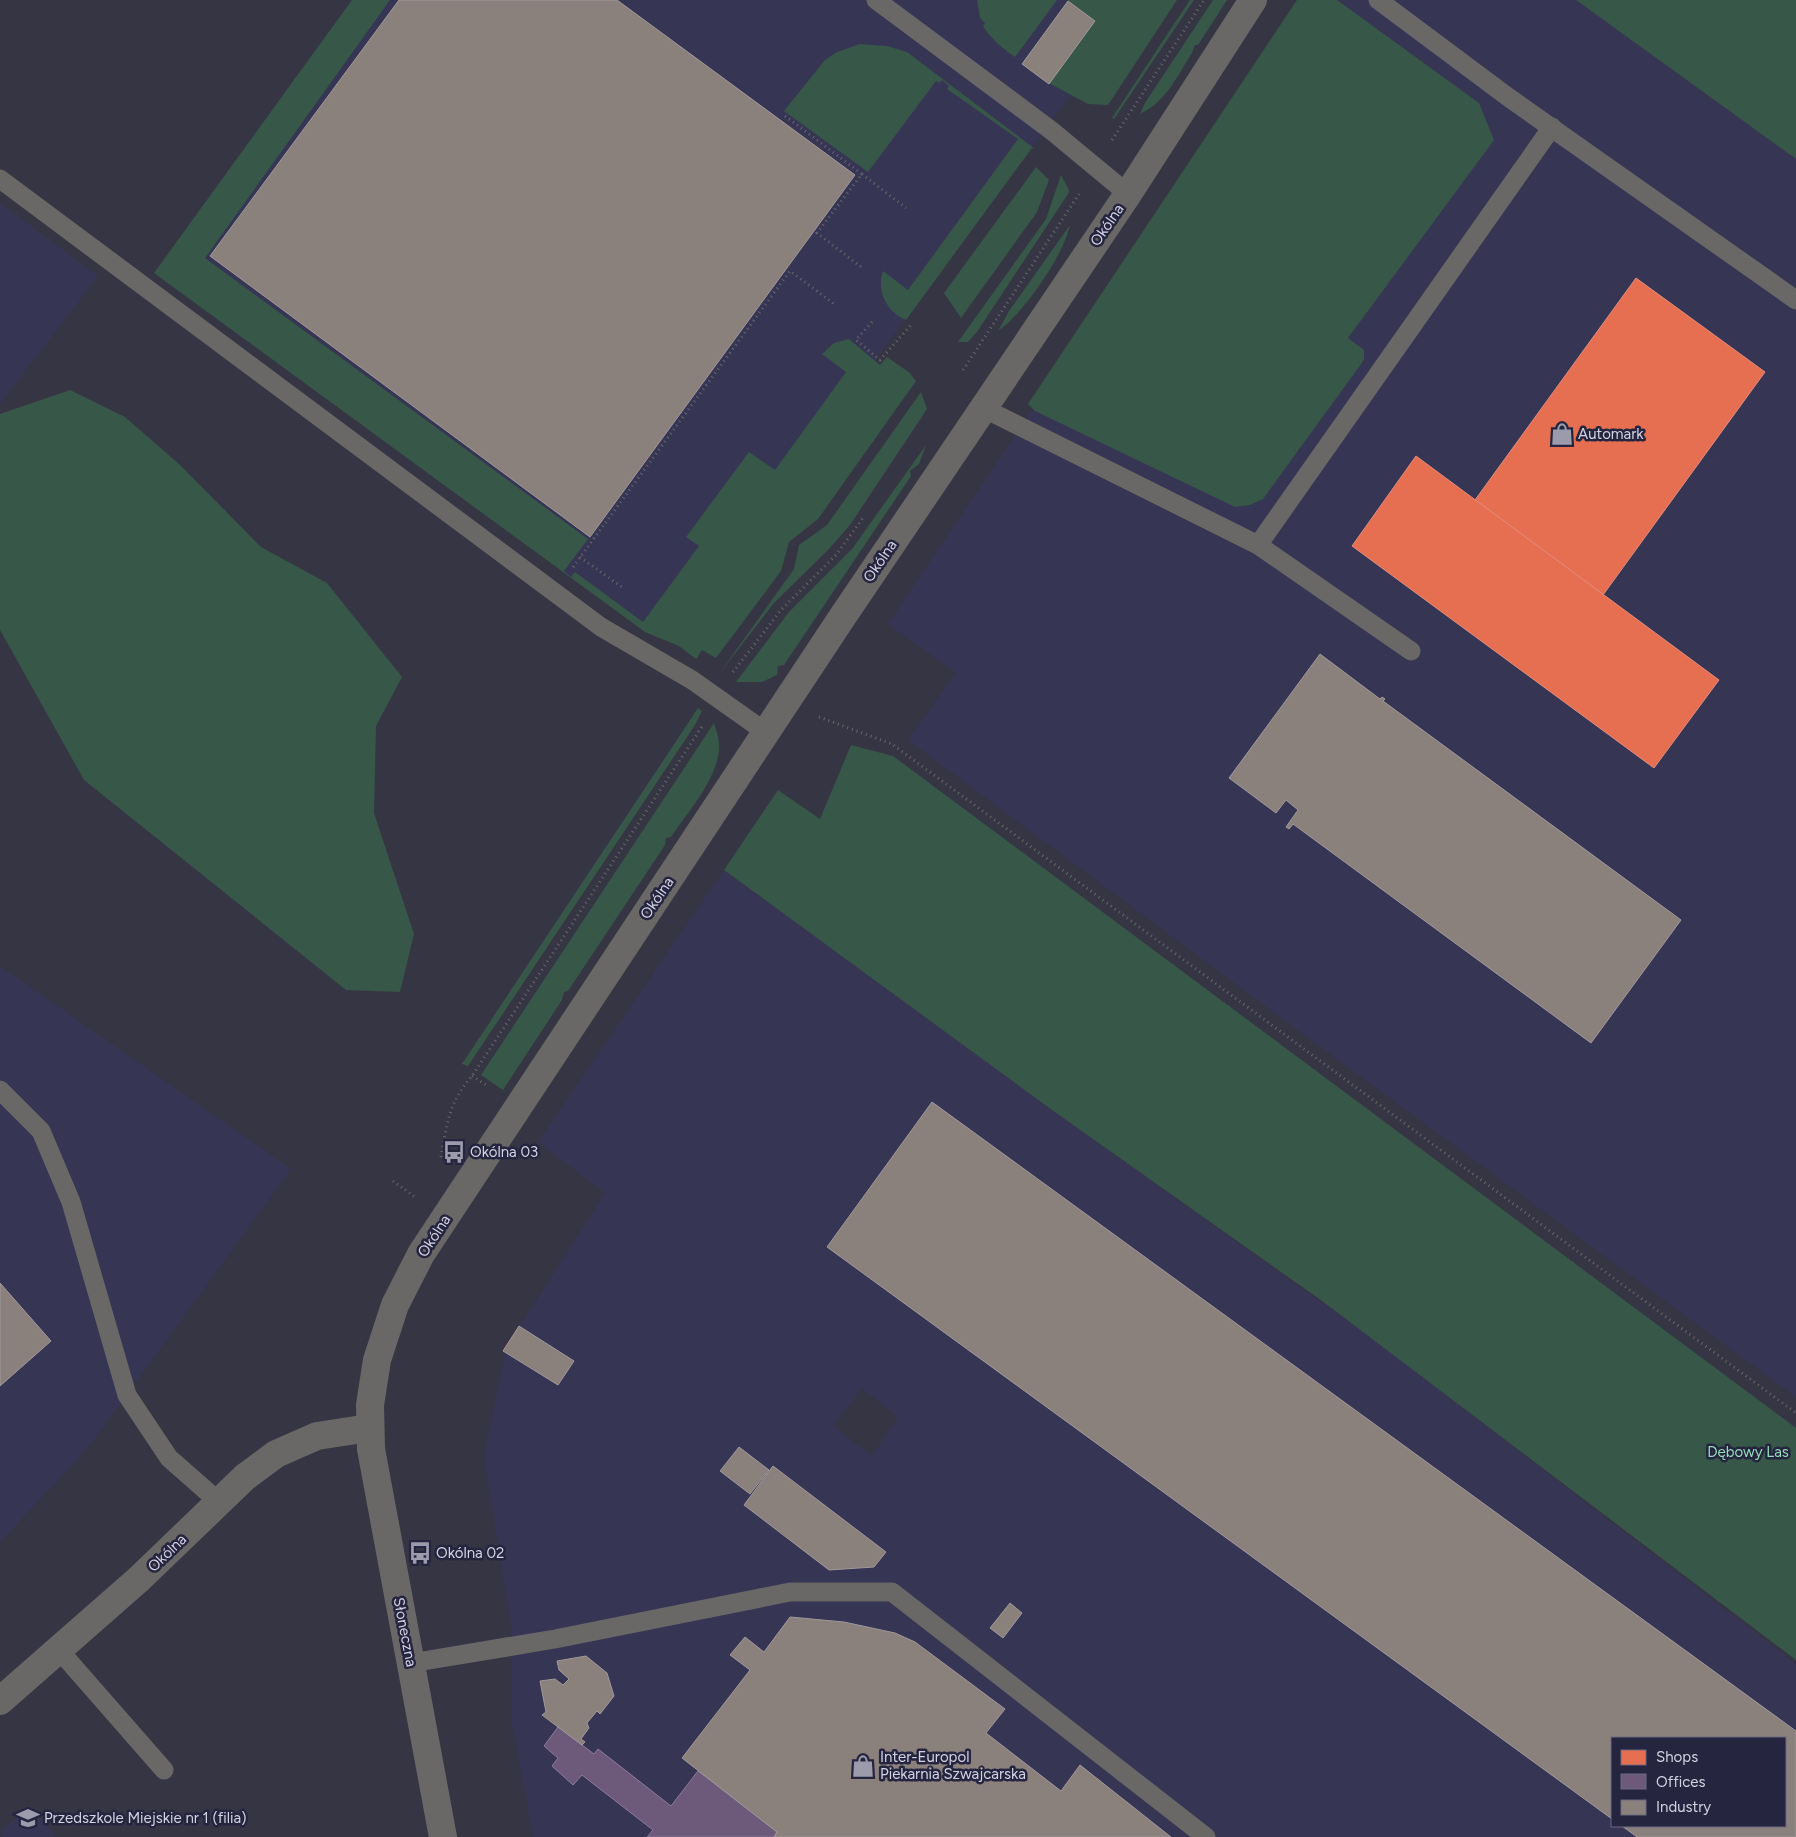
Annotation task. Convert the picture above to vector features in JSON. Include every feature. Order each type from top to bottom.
[{"type":"street","name":"Okólna","points":[[0,1701],[139,1579],[245,1477],[290,1446],[318,1436],[369,1428],[373,1381],[382,1338],[411,1272],[518,1106],[983,408],[1128,194],[1254,0]]},
{"type":"street","name":"Słoneczna","points":[[369,1428],[381,1504],[443,1837]]},
{"type":"lane","points":[[876,0],[900,7],[1128,194]]},
{"type":"lane","points":[[1378,0],[1552,127],[1796,300]]},
{"type":"lane","points":[[1258,546],[1552,127]]},
{"type":"lane","points":[[0,179],[601,627],[692,680],[767,733]]},
{"type":"lane","points":[[983,408],[1258,546],[1412,651]]},
{"type":"lane","points":[[0,1090],[40,1131],[71,1202],[127,1395],[169,1458],[219,1502]]},
{"type":"lane","points":[[411,1664],[555,1640],[790,1592],[892,1592],[1206,1837]]},
{"type":"lane","points":[[59,1650],[164,1770]]},
{"type":"path","points":[[1126,118],[1204,0]]},
{"type":"path","points":[[785,116],[906,208]]},
{"type":"path","points":[[861,267],[818,234],[862,174]]},
{"type":"path","points":[[984,337],[1071,207]]},
{"type":"path","points":[[570,571],[790,271],[834,304]]},
{"type":"path","points":[[872,322],[856,340],[880,360],[912,324]]},
{"type":"path","points":[[729,678],[781,610],[836,555],[868,510]]},
{"type":"path","points":[[580,557],[623,588]]},
{"type":"path","points":[[814,715],[892,744],[1796,1413]]},
{"type":"path","points":[[440,1164],[449,1116],[459,1091],[472,1076],[704,724]]},
{"type":"path","points":[[393,1181],[418,1198]]},
{"type":"shaded area","points":[[352,0],[1141,0],[793,471],[704,544],[645,632],[154,273]]},
{"type":"shaded area","points":[[1307,0],[1576,0],[1796,159],[1796,1397],[1342,1063],[908,740],[956,673],[888,624]]},
{"type":"shaded area","points":[[0,203],[98,276],[0,404]]},
{"type":"shaded area","points":[[724,870],[1052,1110],[1376,1341],[1796,1664],[1796,1837],[533,1837],[512,1723],[511,1625],[484,1457],[506,1348],[605,1193],[538,1142]],"holes":[[[862,1389],[898,1417],[872,1456],[833,1426]]]},
{"type":"shaded area","points":[[0,966],[291,1169],[102,1429],[77,1460],[0,1542]]},
{"type":"shaded area","name":"Przedszkole Miejskie nr 1 (filia)","points":[[30,1806],[56,1837],[3,1837],[1,1831]]},
{"type":"green space","points":[[352,0],[390,0],[205,258],[588,539],[564,571],[571,577],[575,572],[643,622],[699,546],[686,537],[749,452],[775,470],[846,372],[822,354],[834,343],[849,339],[880,365],[887,357],[910,373],[916,381],[818,519],[789,542],[781,571],[716,658],[702,650],[696,659],[679,646],[645,632],[154,273]]},
{"type":"green space","points":[[977,0],[1057,0],[1015,57],[998,43],[983,26],[985,23],[980,18]]},
{"type":"green space","points":[[1067,0],[1177,0],[1108,105],[1088,104],[1049,83],[1095,21]]},
{"type":"green space","points":[[1190,0],[1194,0],[1114,119],[1112,118]]},
{"type":"green space","points":[[1213,0],[1227,0],[1198,45],[1195,45],[1192,53],[1164,96],[1140,114],[1145,103]]},
{"type":"green space","points":[[1297,0],[1337,0],[1479,103],[1494,140],[1348,338],[1364,350],[1364,360],[1263,499],[1250,505],[1235,507],[1035,411],[1028,404]]},
{"type":"green space","points":[[1576,0],[1796,0],[1796,159]]},
{"type":"green space","points":[[860,44],[887,46],[907,52],[1035,149],[1032,148],[906,320],[893,312],[885,300],[881,286],[883,271],[908,290],[1018,139],[947,89],[949,86],[942,80],[939,83],[936,81],[868,172],[784,111],[825,60],[837,52]]},
{"type":"green space","points":[[1036,167],[1049,180],[1037,212],[961,318],[944,293]]},
{"type":"green space","points":[[1061,175],[1069,190],[1068,194],[977,332],[968,342],[958,342],[1046,219]]},
{"type":"green space","points":[[1070,225],[1060,252],[1041,283],[1019,311],[998,331],[1009,311]]},
{"type":"green space","points":[[70,390],[125,417],[179,464],[261,547],[327,583],[402,677],[376,726],[374,813],[414,934],[400,992],[346,990],[84,780],[0,630],[0,414]]},
{"type":"green space","points":[[921,392],[927,409],[850,525],[828,550],[774,603],[719,674],[794,569],[799,545],[827,525]]},
{"type":"green space","points":[[926,445],[919,464],[910,471],[911,476],[784,665],[778,666],[777,675],[762,682],[736,682],[789,612],[852,549]]},
{"type":"green space","points":[[698,708],[702,711],[695,725],[468,1066],[462,1064]]},
{"type":"green space","points":[[714,723],[719,745],[718,757],[709,781],[671,837],[666,838],[665,845],[568,991],[564,992],[562,1000],[503,1090],[481,1075]]},
{"type":"green space","name":"Dębowy Las","points":[[851,745],[893,756],[1796,1428],[1796,1660],[1322,1301],[1052,1110],[724,870],[778,790],[820,819]]},
{"type":"building: Shops","points":[[1636,278],[1765,372],[1603,595],[1475,500]]},
{"type":"building: Shops","points":[[1416,456],[1719,680],[1654,768],[1352,546]]},
{"type":"building: Offices","points":[[558,1727],[594,1754],[598,1749],[671,1806],[698,1771],[777,1832],[774,1837],[647,1837],[653,1830],[582,1775],[573,1785],[552,1766],[558,1758],[544,1746]]},
{"type":"building: Industry","points":[[399,0],[617,0],[855,175],[590,537],[210,256]]},
{"type":"building: Industry","points":[[1068,1],[1095,21],[1049,84],[1022,64]]},
{"type":"building: Industry","points":[[1320,654],[1380,699],[1382,697],[1385,699],[1383,701],[1681,920],[1591,1043],[1293,824],[1289,829],[1286,827],[1298,810],[1286,800],[1276,813],[1229,778]]},
{"type":"building: Industry","points":[[932,1102],[1796,1731],[1796,1837],[1637,1837],[1623,1827],[1786,1827],[1786,1737],[1611,1737],[1611,1818],[827,1247]]},
{"type":"building: Industry","points":[[0,1283],[51,1341],[0,1386]]},
{"type":"building: Industry","points":[[519,1326],[574,1361],[558,1385],[503,1351]]},
{"type":"building: Industry","points":[[739,1447],[769,1470],[750,1494],[720,1471]]},
{"type":"building: Industry","points":[[773,1466],[886,1552],[874,1567],[829,1570],[744,1505]]},
{"type":"building: Industry","points":[[1010,1603],[1022,1613],[1003,1638],[990,1628]]},
{"type":"building: Industry","points":[[790,1617],[844,1622],[895,1633],[915,1642],[1005,1709],[986,1733],[1061,1791],[1080,1765],[1171,1837],[774,1837],[777,1832],[682,1758],[750,1670],[730,1655],[745,1637],[764,1652]]},
{"type":"building: Industry","points":[[586,1656],[607,1673],[614,1696],[600,1714],[597,1711],[587,1723],[589,1728],[581,1739],[585,1742],[582,1745],[542,1715],[546,1712],[540,1681],[555,1679],[563,1685],[569,1679],[559,1670],[557,1661]]},
{"type":"place","name":"Automark","points":[[1562,434]]},
{"type":"place","name":"Okólna 03","points":[[454,1152]]},
{"type":"place","name":"Okólna 02","points":[[420,1553]]},
{"type":"place","name":"Inter-Europol Piekarnia Szwajcarska","points":[[863,1766]]},
{"type":"place","name":"Przedszkole Miejskie nr 1 (filia)","points":[[28,1818]]}]
